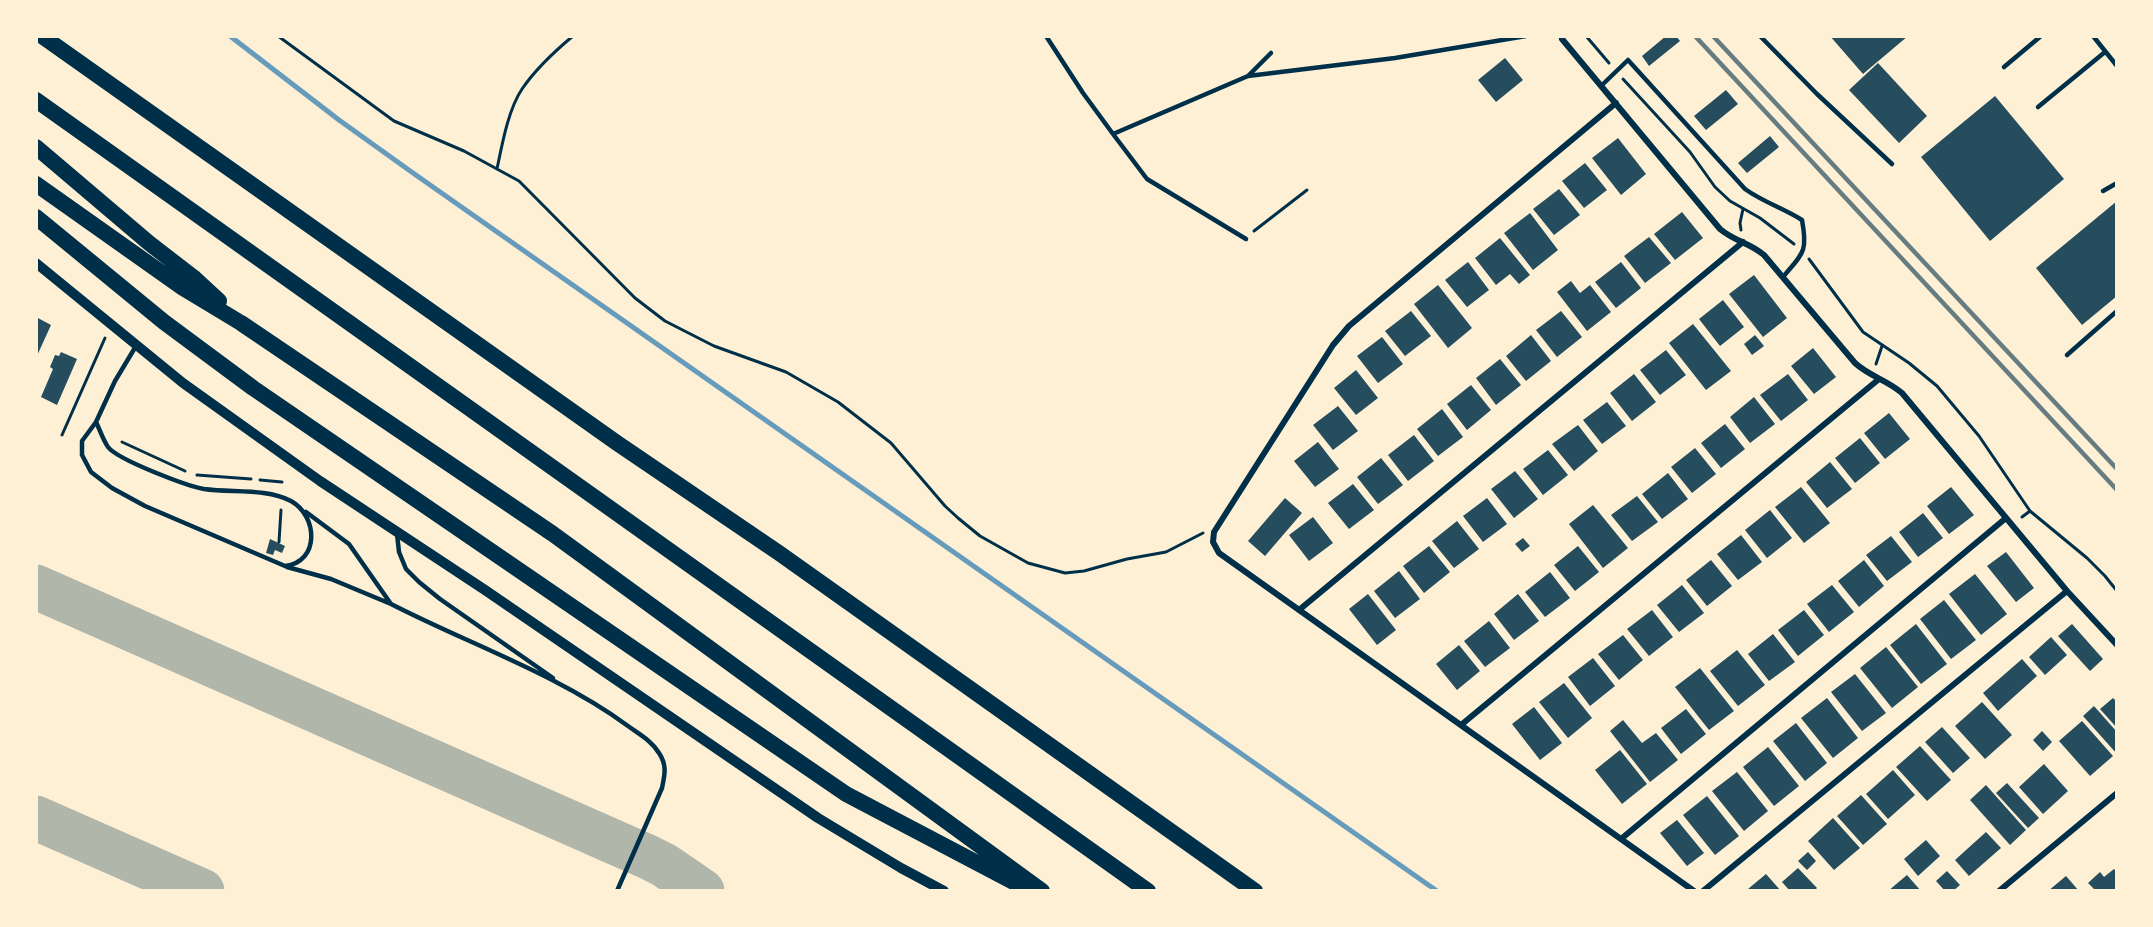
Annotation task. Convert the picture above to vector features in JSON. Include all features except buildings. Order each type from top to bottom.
[{"type":"highway","points":[[42,36],[617,443],[779,553],[1254,890]]},
{"type":"highway","points":[[36,100],[1148,891]]},
{"type":"highway","points":[[36,147],[193,277],[241,323]]},
{"type":"highway","points":[[36,184],[183,288],[241,323],[553,534],[1042,891]]},
{"type":"highway","points":[[36,217],[164,322],[245,382],[836,787],[1031,891]]},
{"type":"street","points":[[1562,39],[1720,229],[1730,238],[1754,246],[1764,255],[1855,363],[1867,374],[1891,384],[1902,393],[2067,591],[2117,645]]},
{"type":"street","points":[[1616,104],[1348,326],[1333,345],[1214,532],[1213,542],[1219,553],[1694,891]]},
{"type":"street","points":[[1299,610],[1743,242]]},
{"type":"street","points":[[36,263],[136,346],[231,419],[809,812],[886,860],[944,891]]},
{"type":"street","points":[[1461,725],[1879,379]]},
{"type":"street","points":[[1621,839],[2006,518]]},
{"type":"street","points":[[1703,891],[2067,591]]},
{"type":"street","points":[[1999,891],[2117,793]]},
{"type":"lane","points":[[1046,36],[1083,93],[1147,179],[1246,239]]},
{"type":"lane","points":[[1113,134],[1248,76],[1395,58],[1526,36]]},
{"type":"lane","points":[[1554,36],[1562,39]]},
{"type":"lane","points":[[1760,36],[1817,94],[1892,164]]},
{"type":"lane","points":[[2004,67],[2041,36]]},
{"type":"lane","points":[[2093,36],[2117,66]]},
{"type":"lane","points":[[2038,107],[2106,52]]},
{"type":"lane","points":[[1248,76],[1271,53]]},
{"type":"lane","points":[[1601,86],[1628,60],[1745,189],[1764,202],[1777,205],[1802,220],[1806,240],[1803,253],[1783,277]]},
{"type":"lane","points":[[2103,191],[2117,183]]},
{"type":"lane","points":[[2067,355],[2117,311]]},
{"type":"lane","points":[[136,346],[115,381],[96,422],[82,441],[82,455],[91,472],[112,488],[145,506],[285,566],[331,579],[391,604],[562,685]]},
{"type":"lane","points":[[96,422],[108,447],[122,458],[188,485],[204,489],[272,495],[290,501],[349,543],[391,604]]},
{"type":"lane","points":[[285,566],[293,565],[303,558],[311,546],[312,532],[309,519],[301,509]]},
{"type":"lane","points":[[397,532],[399,552],[406,569],[419,582],[562,685],[616,717],[652,743],[660,754],[666,771],[662,788],[616,891]]},
{"type":"path","points":[[278,36],[394,121],[464,151],[519,181],[635,298],[665,321],[714,346],[786,372],[838,402],[891,443],[958,518],[981,536],[1028,563],[1065,573],[1084,571],[1127,559],[1166,552],[1200,533],[1214,532]]},
{"type":"path","points":[[497,169],[509,121],[521,90],[546,61],[573,36]]},
{"type":"path","points":[[1586,36],[1606,59]]},
{"type":"path","points":[[1623,78],[1690,152],[1715,187],[1730,201],[1796,245]]},
{"type":"path","points":[[1246,239],[1260,225],[1307,190]]},
{"type":"path","points":[[1743,208],[1740,224],[1743,242]]},
{"type":"path","points":[[1809,260],[1863,332],[1909,363],[1937,386],[1979,436],[2030,511],[2087,558],[2117,591]]},
{"type":"path","points":[[62,435],[111,325]]},
{"type":"path","points":[[1879,379],[1875,362],[1882,346]]},
{"type":"path","points":[[70,417],[77,421]]},
{"type":"path","points":[[122,442],[200,475],[282,482]]},
{"type":"path","points":[[279,542],[281,510]]},
{"type":"path","points":[[2022,517],[2030,511]]},
{"type":"waterway","points":[[230,36],[339,120],[413,173],[1437,891]]},
{"type":"taxiway","points":[[36,587],[648,857],[702,891]]},
{"type":"taxiway","points":[[36,818],[202,891]]},
{"type":"railway","points":[[1695,36],[2117,490]]},
{"type":"railway","points":[[1713,36],[2117,469]]}]
